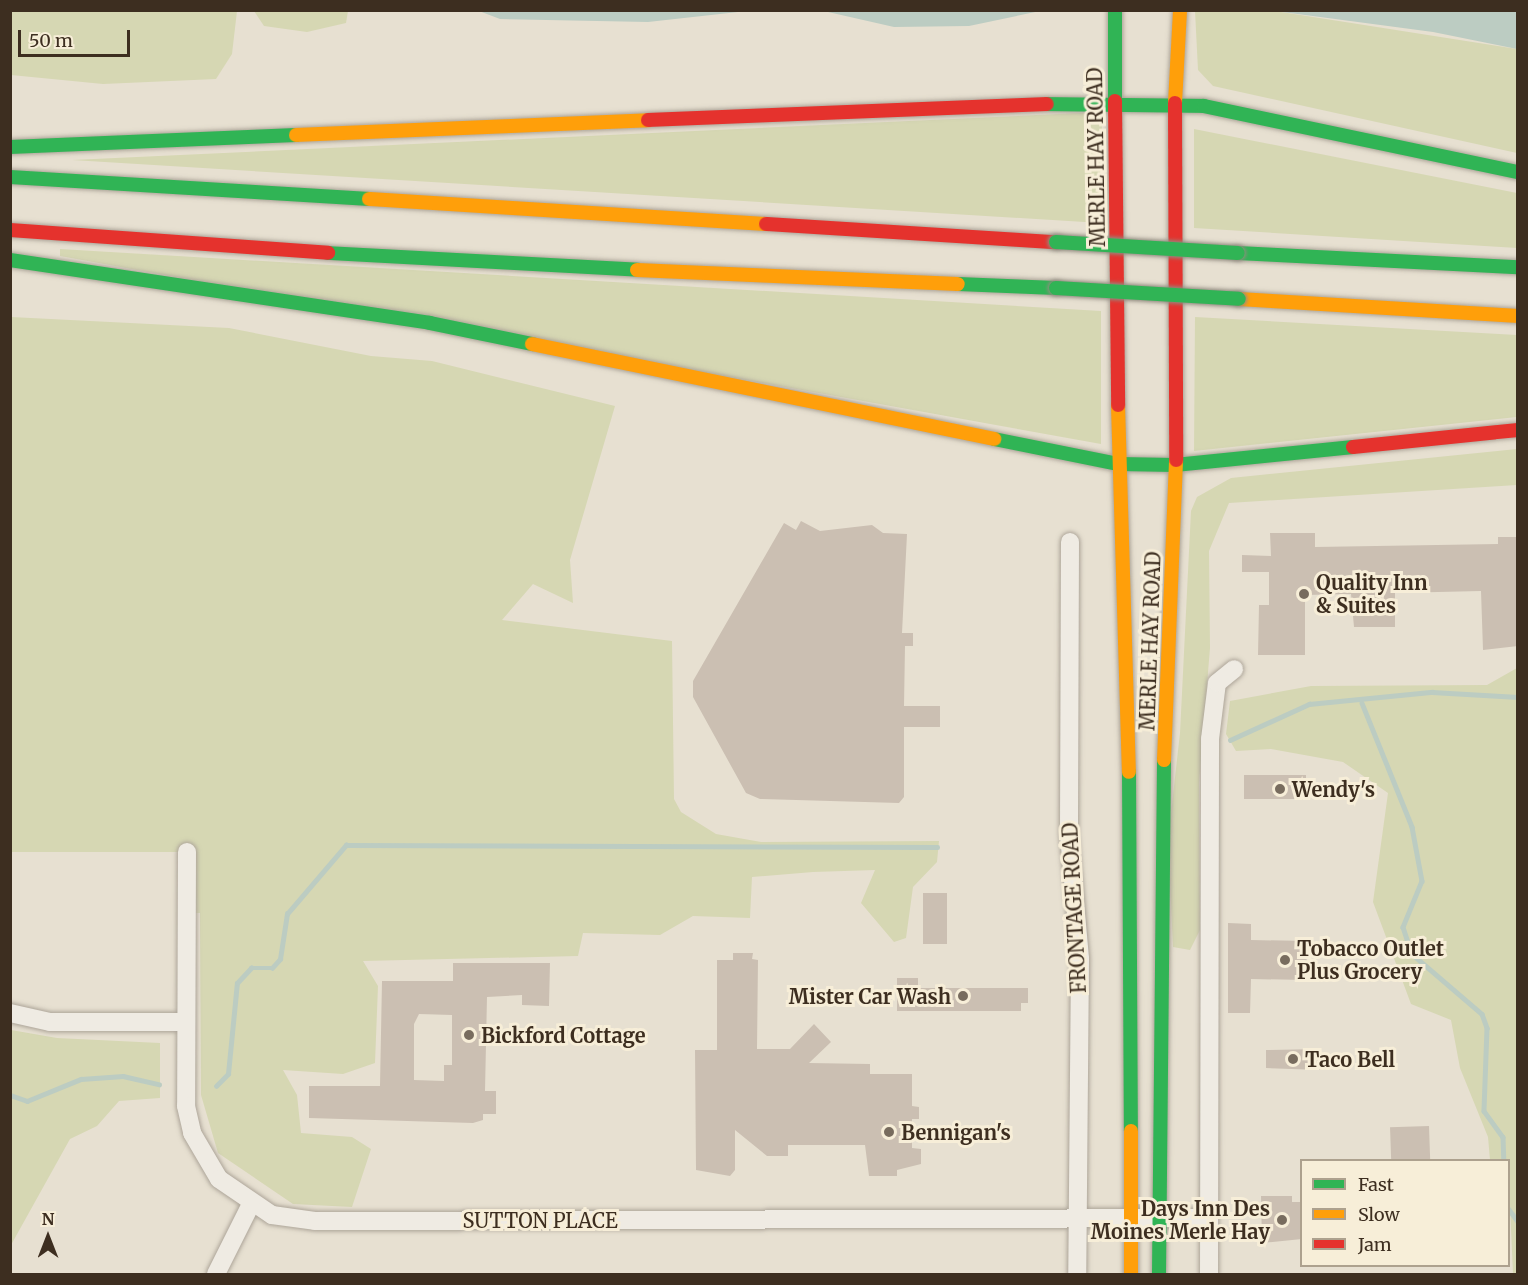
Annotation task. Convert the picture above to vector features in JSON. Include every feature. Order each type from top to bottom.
[{"type":"main road","name":"MERLE HAY ROAD","points":[[1114,10],[1118,464],[1132,849],[1131,1275]]},
{"type":"main road","name":"MERLE HAY ROAD","points":[[1159,1275],[1160,852],[1175,465],[1171,140],[1180,38],[1180,10]]},
{"type":"main road","points":[[10,147],[1115,101],[1175,103],[1518,172]]},
{"type":"main road","points":[[10,177],[1238,253],[1518,267]]},
{"type":"main road","points":[[10,230],[457,262],[1056,288],[1518,316]]},
{"type":"main road","points":[[10,260],[430,322],[1118,464],[1175,465],[1518,430]]},
{"type":"street","name":"FRONTAGE ROAD","points":[[1070,542],[1069,835],[1080,959],[1077,1275]]},
{"type":"street","points":[[1209,1275],[1212,698],[1217,682],[1234,669]]},
{"type":"street","name":"SUTTON PLACE","points":[[187,852],[186,1022],[192,1133],[219,1179],[251,1204],[272,1215],[315,1221],[1209,1218]]},
{"type":"street","points":[[10,1013],[61,1023],[186,1022]]},
{"type":"street","points":[[216,1275],[251,1204]]},
{"type":"green space","points":[[11,11],[237,11],[232,54],[216,79],[103,84],[11,75]]},
{"type":"green space","points":[[254,11],[348,11],[346,23],[307,32],[264,26]]},
{"type":"green space","points":[[1195,11],[1275,11],[1517,49],[1517,153],[1213,86],[1198,70]]},
{"type":"green space","points":[[1102,112],[1101,223],[72,160]]},
{"type":"green space","points":[[1194,129],[1517,193],[1517,248],[1194,228]]},
{"type":"green space","points":[[60,249],[1101,311],[1101,444],[60,256]]},
{"type":"green space","points":[[11,317],[229,328],[371,356],[432,361],[615,406],[570,560],[573,603],[533,584],[502,620],[672,641],[674,799],[681,812],[716,834],[761,842],[939,841],[937,862],[913,887],[906,938],[894,942],[861,903],[875,870],[813,872],[752,877],[750,918],[693,916],[660,935],[583,933],[578,956],[363,961],[378,986],[375,1063],[343,1074],[283,1070],[297,1095],[301,1133],[352,1137],[371,1149],[352,1207],[293,1204],[218,1153],[201,1095],[200,913],[186,913],[187,852],[11,852]]},
{"type":"green space","points":[[1195,317],[1517,335],[1517,417],[1194,451]]},
{"type":"green space","points":[[1517,449],[1517,485],[1229,503],[1209,551],[1210,648],[1199,783],[1200,930],[1190,950],[1173,947],[1168,840],[1180,733],[1191,511],[1197,497],[1231,478]]},
{"type":"green space","points":[[1517,668],[1518,1274],[1513,1274],[1510,1159],[1490,1159],[1488,1137],[1460,1068],[1451,1020],[1411,1004],[1373,902],[1388,793],[1343,762],[1271,749],[1236,751],[1226,734],[1230,701],[1311,686],[1487,685]]},
{"type":"green space","points":[[11,1030],[57,1038],[160,1043],[160,1098],[119,1101],[97,1126],[70,1139],[11,1245]]},
{"type":"shaded area","points":[[1040,10],[969,26],[894,27],[828,12],[782,11]]},
{"type":"shaded area","points":[[479,11],[747,11],[648,22],[500,19]]},
{"type":"shaded area","points":[[1275,11],[1517,11],[1517,49],[1433,32]]},
{"type":"building","points":[[801,521],[820,531],[872,525],[883,533],[907,534],[902,633],[913,633],[913,646],[905,646],[904,706],[940,706],[940,727],[904,727],[904,797],[899,803],[760,799],[746,793],[693,697],[693,681],[784,523],[796,530]]},
{"type":"building","name":"Quality Inn & Suites","points":[[1270,533],[1315,533],[1315,547],[1498,544],[1498,537],[1518,537],[1518,646],[1483,650],[1481,591],[1395,593],[1395,627],[1354,627],[1351,594],[1305,595],[1305,655],[1258,655],[1259,605],[1269,605],[1269,572],[1242,572],[1242,555],[1271,556]]},
{"type":"building","name":"Wendy's","points":[[1244,775],[1306,775],[1306,799],[1244,799]]},
{"type":"building","points":[[923,893],[947,893],[947,944],[923,944]]},
{"type":"building","points":[[1228,923],[1251,924],[1251,940],[1307,941],[1306,980],[1251,979],[1250,1013],[1228,1013]]},
{"type":"building","points":[[733,953],[753,953],[752,959],[758,960],[757,1049],[790,1049],[814,1024],[831,1042],[809,1063],[870,1064],[870,1074],[912,1074],[912,1106],[919,1107],[919,1119],[912,1119],[912,1148],[921,1149],[921,1164],[897,1170],[897,1176],[869,1176],[865,1145],[788,1145],[788,1156],[767,1156],[735,1130],[735,1170],[730,1176],[696,1170],[695,1050],[717,1050],[717,960],[733,960]]},
{"type":"building","name":"Bickford Cottage","points":[[453,963],[550,963],[549,1006],[522,1005],[522,995],[487,997],[485,1091],[496,1091],[496,1114],[483,1114],[483,1120],[473,1123],[309,1118],[309,1086],[380,1086],[382,981],[453,981]],"holes":[[[419,1014],[452,1015],[452,1065],[444,1065],[444,1081],[414,1080],[414,1024]]]},
{"type":"building","name":"Mister Car Wash","points":[[897,978],[918,978],[918,988],[1028,988],[1028,1003],[1021,1003],[1021,1011],[897,1011]]},
{"type":"building","name":"Taco Bell","points":[[1320,1049],[1320,1070],[1266,1068],[1266,1050]]},
{"type":"building","points":[[1429,1126],[1430,1159],[1391,1159],[1390,1127]]},
{"type":"building","name":"Days Inn Des Moines Merle Hay","points":[[1261,1196],[1292,1196],[1292,1202],[1300,1202],[1300,1239],[1262,1243]]},
{"type":"waterway","points":[[1230,740],[1309,704],[1432,692],[1518,697]]},
{"type":"waterway","points":[[1362,703],[1412,827],[1422,881],[1403,927],[1412,954],[1482,1014],[1487,1028],[1484,1111],[1503,1137],[1504,1159]]},
{"type":"waterway","points":[[216,1086],[228,1074],[237,983],[251,968],[272,968],[280,959],[287,914],[346,845],[937,847]]},
{"type":"waterway","points":[[10,1095],[27,1101],[81,1079],[123,1076],[159,1084]]},
{"type":"waterway","points":[[1510,1211],[1518,1222]]},
{"type":"traffic: fast","points":[[1115,10],[1115,101]]},
{"type":"traffic: fast","points":[[1047,104],[1204,106],[1518,172]]},
{"type":"traffic: fast","points":[[10,147],[296,135]]},
{"type":"traffic: fast","points":[[10,177],[369,199]]},
{"type":"traffic: fast","points":[[1056,242],[1238,253]]},
{"type":"traffic: fast","points":[[328,253],[637,270]]},
{"type":"traffic: fast","points":[[1238,253],[1518,267]]},
{"type":"traffic: fast","points":[[10,260],[430,323],[532,344]]},
{"type":"traffic: fast","points":[[958,284],[1056,288]]},
{"type":"traffic: fast","points":[[1056,288],[1239,299]]},
{"type":"traffic: fast","points":[[994,439],[1118,464],[1175,465],[1353,447]]},
{"type":"traffic: fast","points":[[1159,1274],[1164,760]]},
{"type":"traffic: fast","points":[[1129,772],[1131,1131]]},
{"type":"traffic: slow","points":[[1175,103],[1180,10]]},
{"type":"traffic: slow","points":[[296,135],[648,120]]},
{"type":"traffic: slow","points":[[369,199],[766,224]]},
{"type":"traffic: slow","points":[[637,270],[958,284]]},
{"type":"traffic: slow","points":[[1239,299],[1518,316]]},
{"type":"traffic: slow","points":[[532,344],[994,439]]},
{"type":"traffic: slow","points":[[1118,405],[1129,772]]},
{"type":"traffic: slow","points":[[1164,760],[1176,460]]},
{"type":"traffic: slow","points":[[1131,1131],[1131,1274]]},
{"type":"traffic: jam","points":[[1115,101],[1118,405]]},
{"type":"traffic: jam","points":[[1175,103],[1176,460]]},
{"type":"traffic: jam","points":[[648,120],[1047,104]]},
{"type":"traffic: jam","points":[[766,224],[1056,242]]},
{"type":"traffic: jam","points":[[10,230],[328,253]]},
{"type":"traffic: jam","points":[[1353,447],[1518,430]]},
{"type":"place","name":"Quality Inn & Suites","points":[[1304,594]]},
{"type":"place","name":"Wendy's","points":[[1280,789]]},
{"type":"place","name":"Tobacco Outlet Plus Grocery","points":[[1285,960]]},
{"type":"place","name":"Mister Car Wash","points":[[963,996]]},
{"type":"place","name":"Bickford Cottage","points":[[469,1035]]},
{"type":"place","name":"Taco Bell","points":[[1293,1059]]},
{"type":"place","name":"Bennigan's","points":[[889,1132]]},
{"type":"place","name":"Days Inn Des Moines Merle Hay","points":[[1282,1220]]}]
